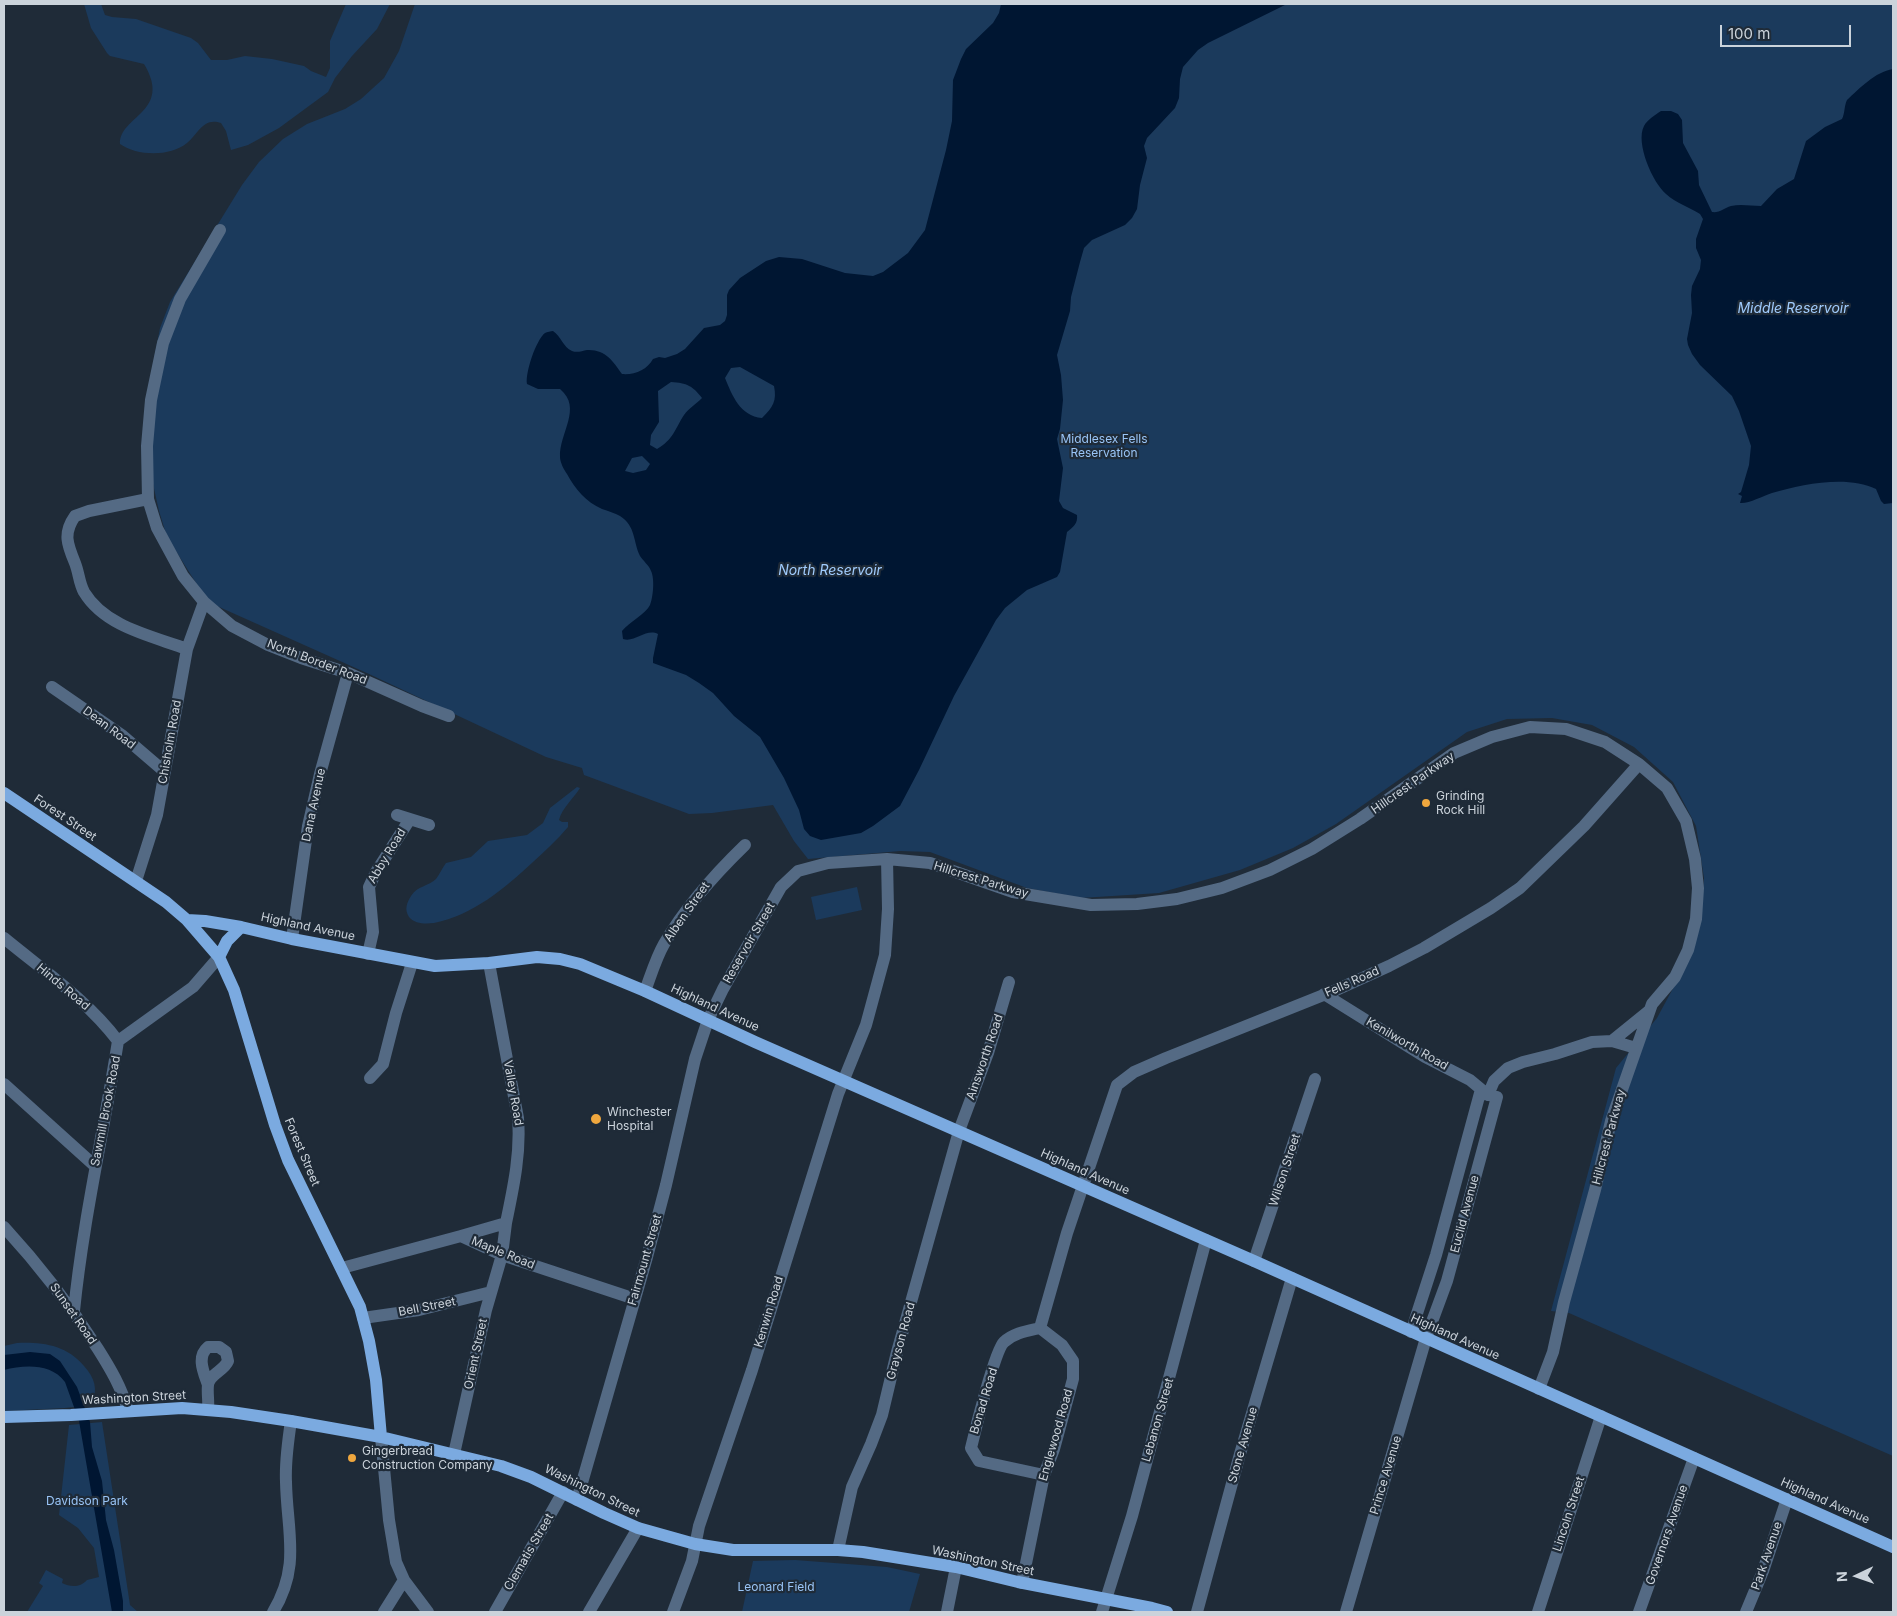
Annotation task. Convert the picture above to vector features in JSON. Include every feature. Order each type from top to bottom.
[{"type":"main road","name":"Forest Street","points":[[4,793],[136,881],[187,920],[219,957],[234,990],[275,1125],[288,1160],[360,1307],[377,1384],[381,1437]]},
{"type":"main road","name":"Highland Avenue","points":[[187,920],[241,927],[292,939],[436,966],[489,963],[537,957],[560,959],[580,964],[645,991],[1254,1261],[1893,1547]]},
{"type":"main road","points":[[219,957],[226,941],[241,927]]},
{"type":"main road","name":"Washington Street","points":[[4,1417],[91,1414],[169,1408],[208,1410],[291,1421],[381,1437],[501,1466],[531,1477],[638,1528],[696,1544],[733,1550],[838,1550],[956,1567],[1022,1583],[1167,1612]]},
{"type":"street","name":"North Border Road","points":[[220,230],[180,299],[162,344],[151,400],[147,446],[148,499],[157,528],[168,553],[182,576],[204,602],[232,626],[268,645],[309,661],[348,673],[449,716]]},
{"type":"street","points":[[148,499],[89,511],[75,516],[66,532],[70,551],[79,580],[85,593],[94,605],[120,624],[187,648]]},
{"type":"street","name":"Chisholm Road","points":[[136,881],[157,815],[187,648],[204,602]]},
{"type":"street","name":"Dana Avenue","points":[[292,939],[308,826],[320,774],[348,673]]},
{"type":"street","name":"Dean Road","points":[[52,687],[122,736],[165,772]]},
{"type":"street","name":"Hillcrest Parkway","points":[[798,871],[828,863],[887,859],[930,863],[1013,892],[1090,906],[1137,904],[1178,899],[1222,888],[1270,870],[1312,849],[1360,819],[1454,753],[1492,737],[1530,727],[1566,729],[1605,742],[1639,764],[1667,788],[1686,821],[1695,859],[1698,888],[1696,919],[1688,950],[1675,977],[1652,1004],[1649,1011],[1611,1121],[1595,1190],[1566,1294],[1553,1352],[1539,1389]]},
{"type":"street","name":"Fells Road","points":[[1082,1186],[1117,1085],[1134,1072],[1389,966],[1424,948],[1491,908],[1520,888],[1584,826],[1639,764]]},
{"type":"street","name":"Abby Road","points":[[397,815],[429,825]]},
{"type":"street","name":"Abby Road","points":[[368,954],[373,932],[369,888],[376,872],[410,819]]},
{"type":"street","name":"Alben Street","points":[[645,991],[664,945],[687,910],[711,878],[745,845]]},
{"type":"street","name":"Kenwin Road","points":[[673,1612],[692,1561],[699,1526],[752,1370],[791,1240],[844,1080],[866,1024],[884,955],[888,909],[887,859]]},
{"type":"street","name":"Reservoir Street","points":[[708,1020],[781,887],[798,871]]},
{"type":"street","name":"Hinds Road","points":[[4,938],[74,994],[104,1022],[118,1041]]},
{"type":"street","name":"Sawmill Brook Road","points":[[74,1310],[78,1272],[95,1166],[105,1126],[118,1041],[193,987],[219,957]]},
{"type":"street","points":[[370,1078],[383,1064],[396,1013],[412,963]]},
{"type":"street","name":"Valley Road","points":[[489,963],[520,1136],[518,1160],[502,1255]]},
{"type":"street","name":"Ainsworth Road","points":[[959,1131],[988,1054],[1009,982]]},
{"type":"street","name":"Kenilworth Road","points":[[1324,994],[1425,1057],[1470,1080],[1488,1095]]},
{"type":"street","points":[[1612,1041],[1649,1011]]},
{"type":"street","name":"Fairmount Street","points":[[577,1500],[635,1299],[666,1185],[695,1059],[708,1020]]},
{"type":"street","name":"Euclid Avenue","points":[[1488,1095],[1494,1081],[1508,1068],[1592,1042],[1612,1041],[1636,1048]]},
{"type":"street","name":"Wilson Street","points":[[1254,1261],[1315,1079]]},
{"type":"street","points":[[4,1084],[95,1166]]},
{"type":"street","name":"Euclid Avenue","points":[[1411,1332],[1436,1255],[1480,1093],[1497,1097],[1447,1281],[1426,1338]]},
{"type":"street","name":"Grayson Road","points":[[838,1550],[852,1486],[882,1415],[897,1352],[959,1131]]},
{"type":"street","points":[[1040,1328],[1082,1186]]},
{"type":"street","points":[[461,1236],[506,1223]]},
{"type":"street","name":"Sunset Road","points":[[4,1227],[30,1255],[74,1310],[119,1384],[128,1411]]},
{"type":"street","name":"Maple Road","points":[[342,1268],[461,1236],[502,1255],[635,1299]]},
{"type":"street","name":"Lebanon Street","points":[[1102,1612],[1132,1516],[1206,1240]]},
{"type":"street","name":"Orient Street","points":[[454,1454],[491,1292],[502,1255]]},
{"type":"street","name":"Stone Avenue","points":[[1197,1612],[1240,1454],[1292,1278]]},
{"type":"street","name":"Bell Street","points":[[363,1318],[419,1310],[491,1292]]},
{"type":"street","name":"Bonad Road","points":[[1040,1328],[1018,1333],[1003,1343],[970,1448],[979,1461],[1044,1475]]},
{"type":"street","name":"Englewood Road","points":[[1022,1583],[1044,1475],[1054,1448],[1073,1379],[1073,1361],[1062,1345],[1040,1328]]},
{"type":"street","name":"Prince Avenue","points":[[1346,1612],[1426,1338]]},
{"type":"street","points":[[208,1386],[208,1410]]},
{"type":"street","name":"Lincoln Street","points":[[1538,1612],[1601,1416]]},
{"type":"street","points":[[273,1612],[284,1590],[291,1559],[286,1480],[291,1421]]},
{"type":"street","name":"Forest Street","points":[[381,1437],[391,1538],[396,1562],[404,1580],[428,1612]]},
{"type":"street","name":"Governors Avenue","points":[[1639,1612],[1694,1458]]},
{"type":"street","name":"Clematis Street","points":[[495,1612],[563,1492]]},
{"type":"street","name":"Park Avenue","points":[[1746,1612],[1763,1571],[1787,1499]]},
{"type":"street","points":[[589,1612],[638,1528]]},
{"type":"street","points":[[947,1612],[956,1567]]},
{"type":"street","points":[[384,1612],[404,1580]]},
{"type":"green space","points":[[84,4],[101,4],[105,15],[136,19],[191,38],[198,43],[211,60],[227,60],[245,56],[272,59],[304,66],[326,77],[330,68],[330,41],[346,4],[390,4],[377,29],[352,56],[335,78],[328,92],[279,128],[248,145],[231,150],[226,131],[221,123],[210,122],[201,127],[180,148],[163,153],[144,153],[120,144],[122,134],[127,126],[149,103],[152,93],[151,80],[144,64],[110,56],[107,53],[91,28]]},
{"type":"green space","name":"Middlesex Fells Reservation","points":[[415,4],[1893,4],[1893,1456],[1569,1313],[1551,1311],[1616,1068],[1657,1018],[1684,968],[1701,916],[1704,878],[1696,826],[1673,782],[1634,747],[1592,725],[1552,718],[1507,719],[1467,732],[1336,824],[1293,848],[1240,870],[1159,893],[1081,898],[1027,888],[930,852],[900,851],[808,859],[794,841],[773,805],[689,814],[584,775],[582,768],[546,757],[369,674],[208,602],[167,537],[153,484],[151,374],[160,328],[170,302],[242,185],[259,162],[283,139],[307,124],[345,109],[361,99],[384,78],[399,51]]},
{"type":"green space","points":[[577,787],[580,788],[565,807],[559,820],[568,822],[568,827],[542,854],[499,891],[475,907],[448,919],[434,923],[424,923],[414,921],[409,917],[406,909],[411,896],[416,890],[436,879],[446,863],[471,857],[488,841],[527,835],[543,823],[550,808]]},
{"type":"green space","points":[[857,887],[862,910],[816,920],[811,897]]},
{"type":"green space","points":[[17,1343],[45,1344],[70,1353],[88,1370],[93,1379],[95,1394],[92,1405],[4,1411],[4,1346]]},
{"type":"green space","name":"Davidson Park","points":[[102,1422],[130,1605],[138,1612],[27,1612],[43,1586],[39,1583],[46,1570],[63,1579],[62,1583],[72,1586],[78,1586],[87,1580],[99,1577],[94,1548],[78,1528],[59,1515],[69,1425]]},
{"type":"green space","name":"Leonard Field","points":[[795,1560],[887,1567],[920,1574],[909,1612],[742,1612],[753,1561]]},
{"type":"water","name":"North Reservoir","points":[[1001,4],[1287,4],[1208,43],[1198,50],[1183,67],[1179,98],[1175,108],[1147,138],[1144,146],[1147,158],[1140,185],[1137,209],[1125,225],[1092,240],[1084,248],[1071,297],[1070,311],[1057,355],[1063,400],[1057,439],[1063,468],[1059,501],[1063,508],[1077,515],[1075,525],[1067,532],[1060,572],[1057,577],[1027,590],[1005,608],[996,620],[954,696],[900,806],[861,833],[821,840],[810,836],[804,829],[799,810],[784,778],[760,737],[734,716],[713,693],[699,683],[686,675],[653,663],[658,634],[649,633],[632,639],[623,639],[622,631],[645,612],[650,605],[653,588],[651,571],[640,556],[629,524],[618,515],[591,503],[577,490],[570,480],[562,466],[560,457],[570,413],[570,404],[567,396],[560,389],[538,389],[527,384],[528,372],[538,342],[545,333],[552,331],[572,351],[593,350],[604,354],[612,360],[622,374],[640,371],[653,359],[677,354],[685,349],[704,328],[720,325],[725,321],[729,290],[740,278],[766,261],[779,257],[802,259],[845,273],[873,276],[883,272],[908,253],[925,230],[946,150],[952,121],[953,80],[966,49],[993,23],[999,13]],"holes":[[[740,367],[774,386],[775,396],[773,404],[762,418],[742,409],[728,385],[725,378],[731,368]],[[671,382],[681,383],[692,388],[702,398],[686,413],[670,438],[657,449],[650,445],[651,435],[659,422],[658,391]],[[642,456],[650,464],[646,470],[633,473],[625,471],[632,458]]]},
{"type":"water","name":"Middle Reservoir","points":[[1893,69],[1893,503],[1884,504],[1876,489],[1865,485],[1852,482],[1825,482],[1772,493],[1740,503],[1742,496],[1738,494],[1741,492],[1749,465],[1751,446],[1732,396],[1700,365],[1692,354],[1687,339],[1692,313],[1692,286],[1700,269],[1701,260],[1696,248],[1696,239],[1703,219],[1700,214],[1670,197],[1661,189],[1651,172],[1644,152],[1642,133],[1644,126],[1661,111],[1671,111],[1678,114],[1682,120],[1683,143],[1698,171],[1699,185],[1712,212],[1735,205],[1761,206],[1777,189],[1794,179],[1806,141],[1825,127],[1842,119],[1847,100],[1863,86],[1880,73]]},
{"type":"water","points":[[30,1352],[50,1354],[60,1361],[77,1387],[90,1422],[92,1447],[102,1481],[106,1520],[114,1550],[123,1601],[123,1612],[112,1612],[79,1421],[65,1382],[52,1371],[37,1367],[20,1367],[4,1370],[4,1355]]},
{"type":"place","name":"Grinding Rock Hill","points":[[1426,803]]},
{"type":"place","name":"Winchester Hospital","points":[[596,1119]]},
{"type":"place","name":"Gingerbread Construction Company","points":[[352,1458]]}]
